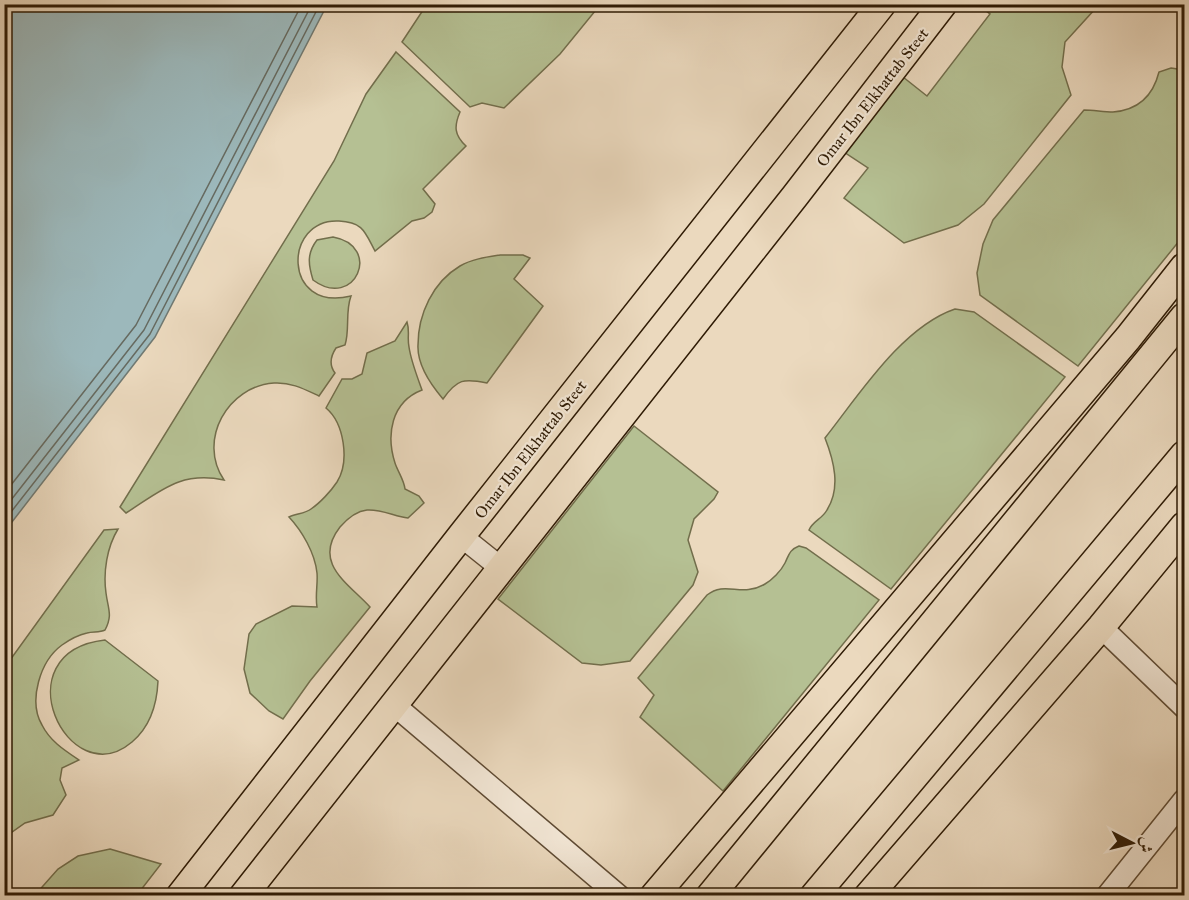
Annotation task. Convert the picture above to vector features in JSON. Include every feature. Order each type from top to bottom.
[{"type":"main road","name":"Omar Ibn Elkhattab Steet","points":[[180,896],[461,536],[882,4]]},
{"type":"main road","name":"Omar Ibn Elkhattab Steet","points":[[243,896],[802,187],[943,4]]},
{"type":"main road","points":[[654,896],[1128,338],[1185,267]]},
{"type":"main road","points":[[710,896],[1185,317]]},
{"type":"main road","points":[[820,893],[1185,455]]},
{"type":"main road","points":[[868,896],[1101,627],[1185,526]]},
{"type":"street","points":[[461,536],[501,568]]},
{"type":"street","points":[[1101,627],[1185,707]]},
{"type":"street","points":[[393,704],[619,896]]},
{"type":"street","points":[[1107,896],[1185,800]]},
{"type":"green space","points":[[427,4],[600,5],[560,54],[504,108],[482,103],[470,107],[402,42]]},
{"type":"green space","points":[[1088,4],[1095,9],[1065,42],[1062,67],[1071,95],[984,204],[958,225],[904,243],[844,198],[868,168],[844,152],[903,77],[927,96],[990,14],[978,5]]},
{"type":"green space","points":[[396,52],[460,112],[456,130],[466,146],[423,189],[435,204],[432,212],[424,218],[412,221],[375,251],[362,229],[353,223],[339,221],[321,224],[308,234],[300,248],[298,264],[302,279],[312,291],[328,298],[351,296],[345,345],[336,348],[331,358],[335,373],[319,396],[297,386],[280,383],[258,386],[243,394],[231,404],[216,433],[214,448],[217,464],[224,480],[195,478],[183,481],[161,491],[126,513],[120,507],[334,161],[366,94]]},
{"type":"green space","points":[[1171,68],[1184,70],[1184,235],[1078,366],[980,295],[977,273],[983,244],[993,220],[1084,110],[1113,112],[1137,105],[1153,88],[1159,72]]},
{"type":"green space","points":[[333,237],[348,243],[357,252],[360,263],[358,274],[341,288],[328,287],[313,280],[310,269],[310,254],[317,240]]},
{"type":"green space","points":[[500,255],[523,255],[530,258],[514,279],[543,306],[487,383],[462,382],[453,387],[443,399],[422,367],[418,352],[424,311],[435,290],[450,273],[469,262]]},
{"type":"green space","points":[[955,309],[974,312],[1065,377],[891,589],[809,530],[825,513],[834,493],[835,474],[825,438],[867,383],[900,346],[936,318]]},
{"type":"green space","points":[[407,322],[408,344],[422,390],[412,395],[397,411],[391,431],[392,452],[405,489],[419,496],[424,503],[408,518],[367,510],[352,516],[340,527],[332,540],[331,562],[343,581],[370,607],[310,681],[283,719],[269,711],[250,693],[244,669],[249,634],[256,624],[292,606],[317,607],[317,573],[314,558],[299,529],[289,517],[318,504],[335,485],[341,473],[344,453],[341,432],[326,408],[342,379],[352,379],[362,374],[367,353],[395,341]]},
{"type":"green space","points":[[634,426],[718,492],[694,519],[688,540],[698,572],[693,585],[630,661],[601,665],[582,663],[498,599]]},
{"type":"green space","points":[[118,529],[111,544],[106,568],[105,585],[109,616],[105,630],[77,636],[54,652],[42,671],[36,693],[38,715],[45,731],[58,745],[79,760],[62,768],[60,780],[66,795],[53,815],[25,823],[5,837],[5,667],[104,530]]},
{"type":"green space","points":[[799,546],[806,548],[879,600],[723,791],[640,717],[654,695],[638,678],[707,595],[721,589],[748,590],[765,584],[781,569],[791,551]]},
{"type":"green space","points":[[105,640],[158,681],[152,714],[144,729],[132,742],[108,754],[86,751],[68,737],[55,716],[51,692],[56,669],[73,650]]},
{"type":"green space","points":[[110,849],[161,864],[137,895],[35,895],[58,869],[78,856]]},
{"type":"water","points":[[5,4],[327,5],[155,337],[5,531]]}]
